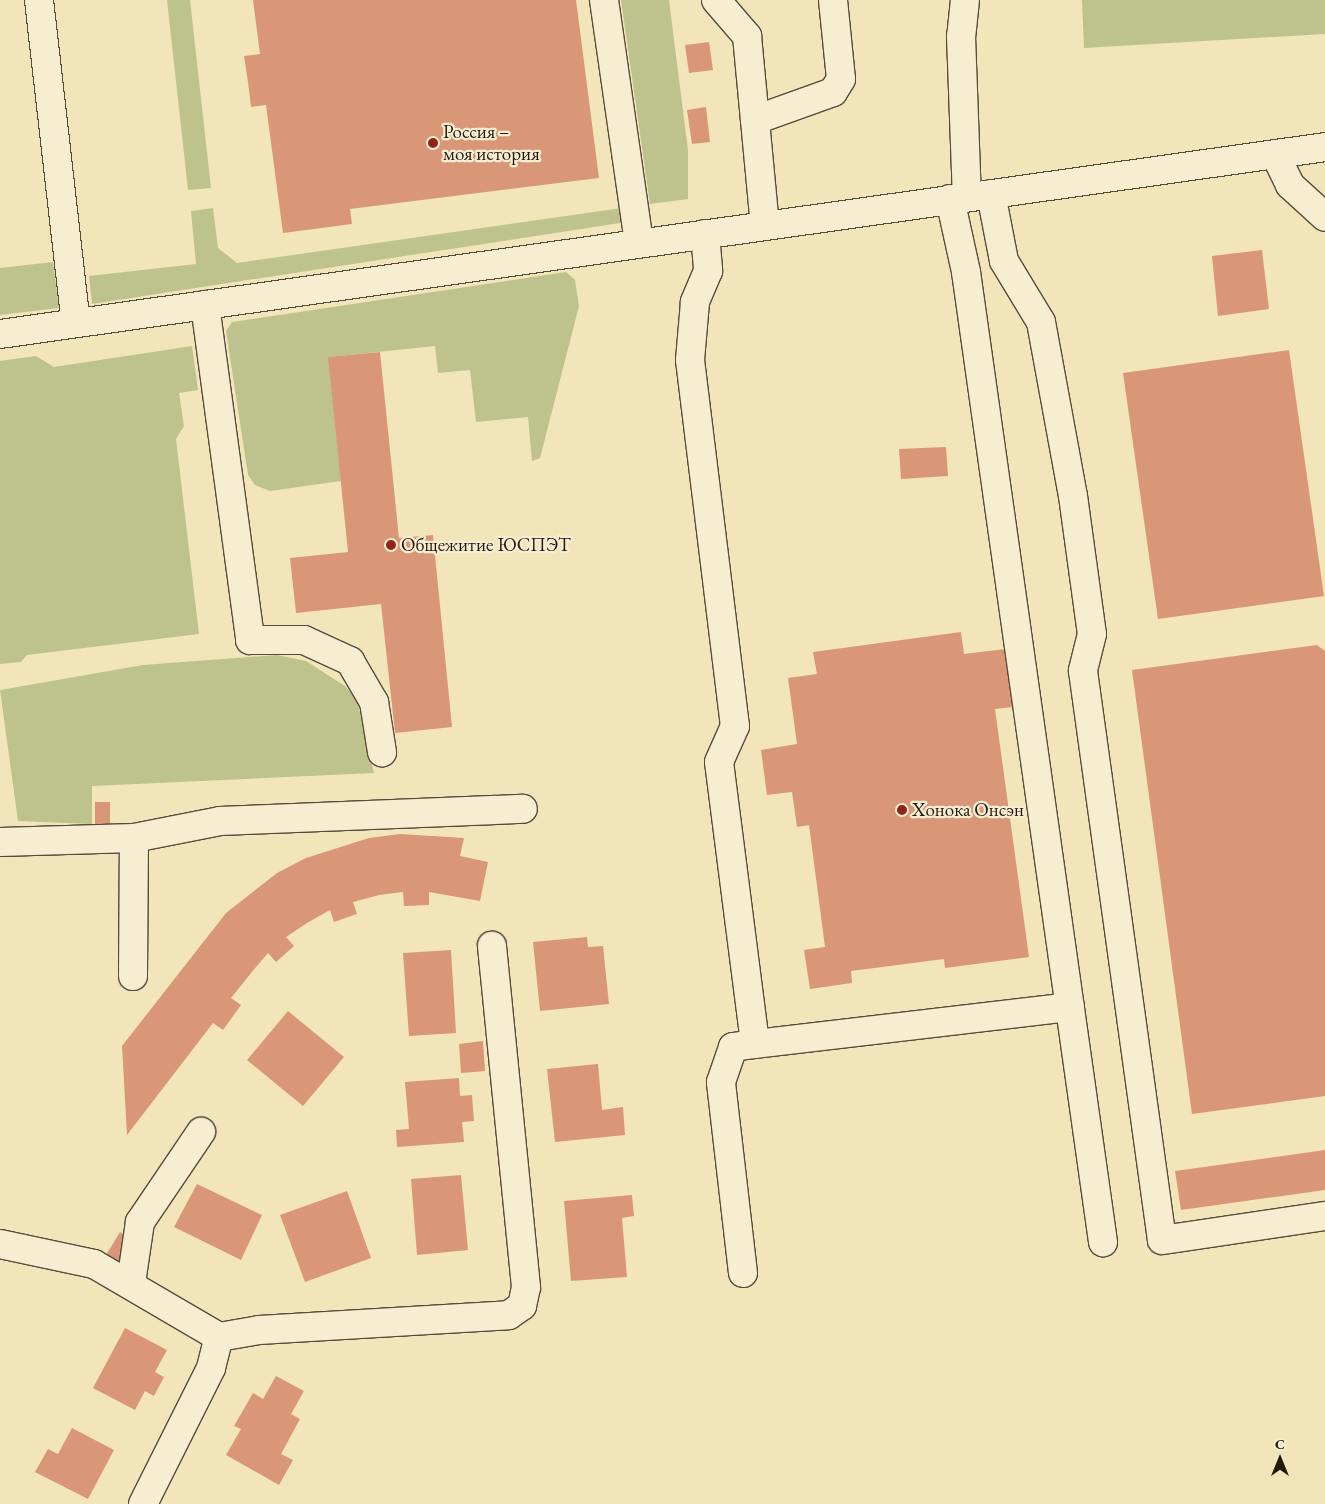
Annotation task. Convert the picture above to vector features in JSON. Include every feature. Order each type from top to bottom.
[{"type":"street","points":[[39,0],[76,323]]},
{"type":"street","points":[[604,0],[639,243]]},
{"type":"street","points":[[716,0],[747,36],[765,225]]},
{"type":"street","points":[[755,120],[833,92],[841,79],[833,0]]},
{"type":"street","points":[[965,0],[961,36],[969,196],[966,272],[1103,1242]]},
{"type":"street","points":[[0,334],[969,196],[1276,156],[1325,147]]},
{"type":"street","points":[[1276,156],[1290,185],[1325,217]]},
{"type":"street","points":[[969,196],[1004,261],[1041,322],[1073,496],[1092,634],[1083,671],[1162,1240],[1325,1216]]},
{"type":"street","points":[[705,234],[708,271],[695,302],[690,360],[735,726],[719,762],[756,1044]]},
{"type":"street","points":[[205,305],[250,640],[304,640],[350,661],[374,702],[382,752]]},
{"type":"street","points":[[0,842],[134,838],[220,821],[523,808]]},
{"type":"street","points":[[133,976],[134,838]]},
{"type":"street","points":[[0,1244],[94,1264],[131,1283],[219,1337],[259,1330],[509,1315],[522,1306],[526,1287],[492,946]]},
{"type":"street","points":[[743,1274],[721,1082],[733,1047],[1070,1007]]},
{"type":"street","points":[[131,1283],[140,1222],[201,1132]]},
{"type":"street","points":[[143,1504],[211,1368],[219,1337]]},
{"type":"green space","points":[[167,0],[190,0],[211,188],[188,190]]},
{"type":"green space","points":[[621,0],[669,0],[688,150],[688,199],[650,204]]},
{"type":"green space","points":[[1082,0],[1325,0],[1325,34],[1084,48]]},
{"type":"green space","points":[[213,208],[218,248],[237,263],[622,208],[624,218],[620,223],[92,304],[89,276],[196,264],[191,211]]},
{"type":"green space","points":[[53,262],[59,308],[0,315],[0,268]]},
{"type":"green space","points":[[566,272],[575,280],[579,306],[540,458],[532,461],[528,417],[476,422],[470,370],[438,373],[435,346],[329,357],[341,481],[270,491],[255,485],[248,475],[226,331],[232,322]]},
{"type":"green space","points":[[192,346],[198,390],[179,393],[184,426],[176,439],[199,634],[27,655],[21,662],[0,664],[0,361],[36,356],[54,367]]},
{"type":"green space","points":[[277,655],[306,661],[345,686],[357,700],[374,773],[92,786],[92,824],[18,821],[0,690],[143,665]]},
{"type":"building","name":"Россия – моя история","points":[[253,0],[576,0],[599,178],[350,209],[352,224],[283,233],[266,105],[251,107],[244,56],[260,54]]},
{"type":"building","points":[[709,42],[713,70],[689,73],[685,45]]},
{"type":"building","points":[[706,107],[710,142],[692,144],[687,110]]},
{"type":"building","points":[[1262,250],[1269,309],[1218,316],[1212,256]]},
{"type":"building","points":[[1289,350],[1324,596],[1158,619],[1123,373]]},
{"type":"building","name":"Общежитие ЮСПЭТ","points":[[380,352],[399,538],[433,535],[452,727],[395,733],[381,604],[296,613],[290,558],[348,552],[328,357]]},
{"type":"building","points":[[946,447],[948,476],[901,479],[899,449]]},
{"type":"building","name":"Хонока Онсэн","points":[[961,632],[964,654],[1005,649],[1013,707],[995,709],[1029,957],[945,968],[944,959],[851,971],[852,983],[810,989],[804,950],[825,947],[809,825],[797,827],[792,792],[767,795],[761,750],[797,744],[788,678],[817,674],[813,652]]},
{"type":"building","points":[[1317,645],[1325,651],[1325,1096],[1192,1114],[1132,670]]},
{"type":"building","points":[[95,802],[110,802],[110,827],[95,827]]},
{"type":"building","points":[[400,834],[464,838],[460,856],[488,862],[480,901],[429,892],[429,905],[404,906],[403,892],[379,895],[353,902],[357,914],[334,922],[330,910],[307,923],[286,937],[294,946],[276,962],[268,953],[251,973],[231,998],[241,1005],[223,1030],[213,1023],[127,1135],[122,1046],[226,913],[277,873],[306,858],[369,838]]},
{"type":"building","points":[[587,937],[588,947],[603,946],[609,1004],[540,1011],[533,942]]},
{"type":"building","points":[[451,950],[456,1033],[409,1036],[403,953]]},
{"type":"building","points":[[288,1011],[344,1057],[303,1106],[247,1060]]},
{"type":"building","points":[[483,1041],[485,1071],[461,1073],[459,1044]]},
{"type":"building","points":[[598,1064],[602,1110],[623,1107],[625,1135],[555,1142],[547,1069]]},
{"type":"building","points":[[459,1078],[460,1096],[472,1095],[474,1121],[462,1122],[464,1142],[397,1147],[396,1130],[409,1129],[405,1082]]},
{"type":"building","points":[[1325,1150],[1325,1190],[1181,1210],[1175,1171]]},
{"type":"building","points":[[461,1175],[468,1250],[417,1255],[411,1179]]},
{"type":"building","points":[[197,1184],[262,1215],[241,1260],[174,1227]]},
{"type":"building","points":[[347,1191],[371,1258],[305,1282],[280,1215]]},
{"type":"building","points":[[632,1195],[634,1216],[622,1218],[627,1277],[571,1281],[564,1201]]},
{"type":"building","points":[[120,1232],[134,1240],[120,1264],[106,1255]]},
{"type":"building","points":[[125,1328],[167,1350],[155,1372],[164,1377],[154,1396],[145,1391],[135,1410],[93,1388]]},
{"type":"building","points":[[276,1376],[304,1391],[291,1414],[300,1419],[281,1454],[293,1460],[279,1485],[226,1455],[241,1429],[234,1426],[253,1393],[263,1399]]},
{"type":"building","points":[[72,1428],[114,1450],[88,1499],[35,1472],[48,1449],[58,1454]]},
{"type":"place","name":"Россия – моя история","points":[[433,143]]},
{"type":"place","name":"Общежитие ЮСПЭТ","points":[[391,545]]},
{"type":"place","name":"Хонока Онсэн","points":[[902,810]]}]
